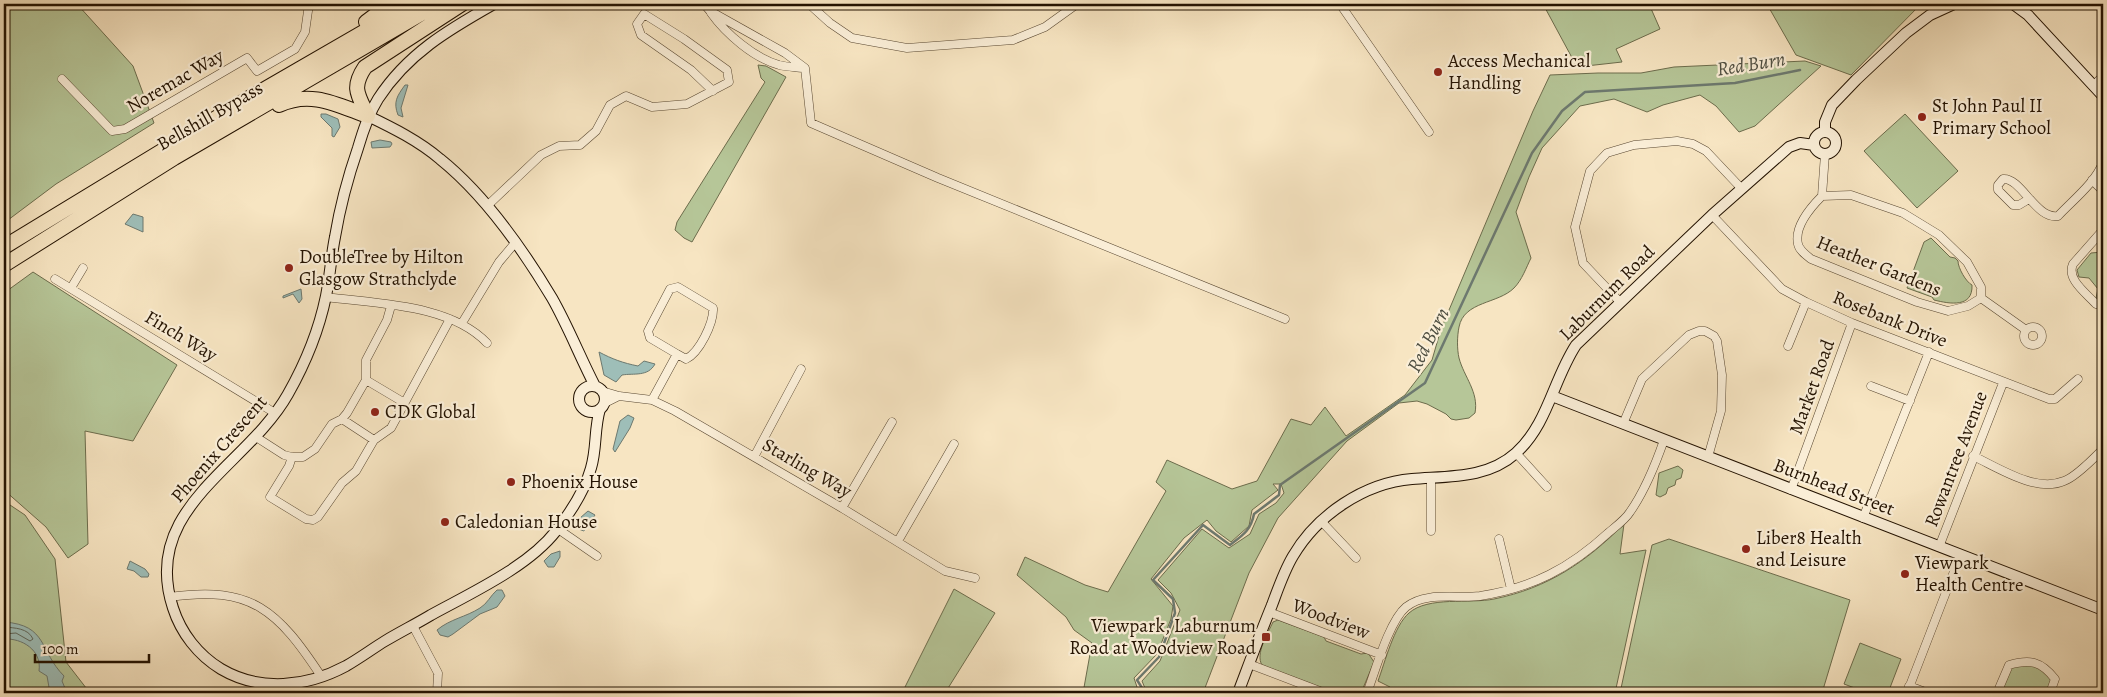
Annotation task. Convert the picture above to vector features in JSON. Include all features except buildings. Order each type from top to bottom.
[{"type":"highway","points":[[322,56],[390,4]]},
{"type":"highway","name":"Bellshill Bypass","points":[[4,247],[93,191],[412,4]]},
{"type":"highway","name":"Bellshill Bypass","points":[[4,265],[174,158],[438,4]]},
{"type":"highway","points":[[368,116],[357,94],[356,85],[357,78],[365,67],[462,4]]},
{"type":"highway","points":[[174,158],[293,99],[323,100],[368,116]]},
{"type":"street","name":"Noremac Way","points":[[62,78],[112,131],[124,129],[162,109],[247,58],[257,71],[295,48],[305,32],[309,4]]},
{"type":"street","name":"Phoenix Crescent","points":[[494,4],[431,42],[398,73],[368,116],[350,172],[337,227],[326,297],[300,373],[285,400],[256,437],[196,498],[183,515],[173,536],[167,556],[173,611],[190,642],[210,661],[241,679],[263,684],[284,685],[302,682],[343,667],[506,572],[536,552],[558,529],[583,490],[592,467],[595,426],[602,406]]},
{"type":"street","points":[[704,4],[724,31],[748,49],[779,65],[805,68]]},
{"type":"street","points":[[809,4],[830,23],[852,38],[907,48],[1013,40],[1045,28],[1077,4]]},
{"type":"street","points":[[1340,4],[1429,132]]},
{"type":"street","points":[[1825,132],[1825,122],[1832,105],[1856,80],[1906,33],[1930,14],[1954,4]]},
{"type":"street","points":[[2013,4],[2028,15],[2103,96]]},
{"type":"street","points":[[710,11],[785,53],[805,68],[811,123],[938,178],[1286,319]]},
{"type":"street","points":[[486,206],[541,155],[559,146],[580,145],[596,132],[610,105],[626,96],[652,107],[687,104],[713,91],[729,82],[727,70],[684,39],[644,14],[637,24],[640,35],[691,70],[713,91]]},
{"type":"street","points":[[2094,85],[2103,76]]},
{"type":"street","points":[[368,116],[399,132],[439,158],[462,179],[486,206],[552,298],[584,366],[605,396],[602,406]]},
{"type":"street","points":[[1825,132],[1833,135],[1836,144],[1831,152],[1825,154],[1818,151],[1814,145],[1816,136],[1825,132]]},
{"type":"street","points":[[1620,302],[1583,263],[1575,227],[1590,171],[1607,153],[1634,145],[1677,141],[1693,144],[1706,151],[1741,188]]},
{"type":"street","name":"Laburnum Road","points":[[1238,693],[1293,556],[1322,522],[1346,502],[1361,493],[1404,480],[1463,476],[1486,471],[1505,462],[1516,454],[1529,441],[1538,427],[1565,363],[1576,345],[1741,188],[1789,147],[1800,142],[1814,145]]},
{"type":"street","points":[[1825,154],[1822,196],[1851,195],[1903,213],[1939,235],[1967,262],[1981,286],[1981,298],[2026,330]]},
{"type":"street","points":[[2029,199],[2050,216],[2058,216],[2092,180],[2100,170],[2103,162]]},
{"type":"street","points":[[2092,180],[2103,191]]},
{"type":"street","name":"Heather Gardens","points":[[1822,196],[1813,205],[1800,225],[1798,244],[1811,259],[1917,302],[1948,311],[1968,306],[1981,298]]},
{"type":"street","name":"Rosebank Drive","points":[[1712,215],[1782,289],[1852,323],[2003,383],[2049,399],[2055,399],[2078,379]]},
{"type":"street","points":[[2103,230],[2073,264],[2071,270],[2072,277],[2096,304],[2103,305]]},
{"type":"street","points":[[462,323],[499,262],[515,244]]},
{"type":"street","points":[[71,288],[83,268]]},
{"type":"street","name":"Finch Way","points":[[55,279],[275,413]]},
{"type":"street","points":[[678,287],[713,308],[714,316],[710,328],[692,356],[686,359],[676,354],[650,338],[648,331],[670,289],[678,287]]},
{"type":"street","points":[[326,297],[391,306],[450,319],[462,323],[478,333],[487,343]]},
{"type":"street","points":[[1788,346],[1806,302]]},
{"type":"street","points":[[256,437],[284,455],[292,457],[303,457],[315,450],[332,424],[342,419],[366,380],[366,360],[387,320],[391,306]]},
{"type":"street","points":[[292,457],[289,466],[270,497],[306,519],[313,520],[342,483],[356,470],[374,440],[390,428],[450,319]]},
{"type":"street","name":"Market Road","points":[[1791,490],[1852,323]]},
{"type":"street","points":[[1623,424],[1642,379],[1689,335],[1705,331],[1714,336],[1717,342],[1722,375],[1721,411],[1708,457]]},
{"type":"street","points":[[1863,518],[1929,352]]},
{"type":"street","points":[[652,400],[676,354]]},
{"type":"street","points":[[584,366],[584,389],[580,395],[580,404],[589,411],[602,406],[618,396]]},
{"type":"street","points":[[754,456],[801,369]]},
{"type":"street","points":[[366,380],[403,402]]},
{"type":"street","name":"Rowantree Avenue","points":[[1939,547],[2003,383]]},
{"type":"street","points":[[1871,386],[1910,401]]},
{"type":"street","points":[[584,389],[599,388]]},
{"type":"street","name":"Starling Way","points":[[599,388],[618,396],[652,400],[754,456],[945,571],[975,578]]},
{"type":"street","name":"Burnhead Street","points":[[1552,396],[2103,610]]},
{"type":"street","name":"Phoenix Crescent","points":[[589,411],[595,426]]},
{"type":"street","points":[[342,419],[374,440]]},
{"type":"street","points":[[842,508],[892,422]]},
{"type":"street","points":[[1367,693],[1400,613],[1415,602],[1423,599],[1480,596],[1511,589],[1539,580],[1568,566],[1630,513],[1655,464],[1664,440]]},
{"type":"street","points":[[898,541],[954,444]]},
{"type":"street","points":[[1973,456],[2023,479],[2050,485],[2066,481],[2100,452],[2103,461]]},
{"type":"street","points":[[1516,454],[1547,487]]},
{"type":"street","points":[[1431,478],[1431,531]]},
{"type":"street","points":[[1322,522],[1356,558]]},
{"type":"street","points":[[558,529],[597,556]]},
{"type":"street","points":[[1499,539],[1511,589]]},
{"type":"street","points":[[1928,693],[1908,690],[1960,556]]},
{"type":"street","points":[[170,597],[194,594],[232,597],[256,604],[278,619],[290,632],[321,676]]},
{"type":"street","name":"Woodview","points":[[1269,612],[1382,655]]},
{"type":"street","points":[[413,626],[438,673],[437,693]]},
{"type":"street","points":[[1997,693],[2009,665],[2027,660],[2047,669],[2051,674],[2055,680],[2050,693]]},
{"type":"street","points":[[1249,664],[1325,693]]},
{"type":"green space","points":[[4,4],[77,4],[133,66],[154,123],[56,184],[4,223]]},
{"type":"green space","points":[[1543,4],[1649,4],[1660,29],[1616,49],[1622,62],[1577,67]]},
{"type":"green space","points":[[1770,4],[1921,4],[1851,75],[1796,55],[1768,6]]},
{"type":"green space","points":[[1805,61],[1821,66],[1755,126],[1739,132],[1716,106],[1700,95],[1663,105],[1647,112],[1614,99],[1580,106],[1542,148],[1516,212],[1531,258],[1522,278],[1507,293],[1474,307],[1467,312],[1459,327],[1458,354],[1473,391],[1476,405],[1475,413],[1469,418],[1456,420],[1451,419],[1446,414],[1427,404],[1417,401],[1399,403],[1347,441],[1278,518],[1249,573],[1203,693],[1147,693],[1142,681],[1160,661],[1180,610],[1171,593],[1158,580],[1202,529],[1229,548],[1250,534],[1259,514],[1276,503],[1284,493],[1281,484],[1273,484],[1278,490],[1252,510],[1249,526],[1231,542],[1216,531],[1207,520],[1184,538],[1151,579],[1173,606],[1171,619],[1157,654],[1134,678],[1139,693],[1083,693],[1092,643],[1074,630],[1066,617],[1017,575],[1025,557],[1085,585],[1108,592],[1166,491],[1156,482],[1167,460],[1232,489],[1257,481],[1291,419],[1311,425],[1325,407],[1346,436],[1405,395],[1432,360],[1441,329],[1550,75],[1641,73],[1674,67]]},
{"type":"green space","points":[[758,65],[766,66],[786,77],[692,242],[675,230],[677,222],[765,82],[761,78]]},
{"type":"green space","points":[[1905,114],[1958,171],[1917,208],[1864,151]]},
{"type":"green space","points":[[1931,238],[1950,257],[1958,261],[1959,267],[1967,281],[1972,285],[1969,298],[1965,301],[1953,303],[1934,300],[1932,297],[1907,288],[1924,242]]},
{"type":"green space","points":[[2103,251],[2103,300],[2096,298],[2098,289],[2089,278],[2079,277],[2077,270],[2091,253]]},
{"type":"green space","points":[[33,272],[177,365],[133,441],[85,431],[88,544],[68,558],[46,527],[4,490],[4,293]]},
{"type":"green space","points":[[1678,466],[1683,470],[1681,478],[1676,480],[1675,485],[1668,488],[1666,494],[1660,497],[1656,495],[1659,473]]},
{"type":"green space","points":[[4,501],[25,515],[55,559],[66,662],[90,693],[4,693]]},
{"type":"green space","points":[[1624,524],[1620,554],[1646,550],[1615,693],[1388,693],[1390,687],[1378,681],[1390,645],[1399,626],[1409,613],[1427,604],[1494,599],[1532,588],[1565,572],[1580,562]]},
{"type":"green space","points":[[1669,539],[1850,600],[1822,693],[1620,693],[1652,545]]},
{"type":"green space","points":[[954,589],[995,613],[945,693],[902,693]]},
{"type":"green space","points":[[1278,620],[1324,637],[1326,641],[1361,654],[1368,653],[1374,662],[1361,693],[1335,693],[1262,665],[1260,660],[1261,649],[1273,622]]},
{"type":"green space","points":[[1860,643],[1901,659],[1888,693],[1868,693],[1844,684]]},
{"type":"green space","points":[[2027,660],[2055,679],[2050,693],[1997,693],[2009,665]]},
{"type":"water","points":[[405,85],[408,85],[401,108],[403,117],[398,115],[396,103]]},
{"type":"water","points":[[321,114],[338,119],[340,127],[334,137],[332,136],[332,128],[321,117]]},
{"type":"water","points":[[380,140],[391,142],[392,144],[390,147],[372,148],[371,142]]},
{"type":"water","points":[[133,214],[143,217],[143,232],[125,224]]},
{"type":"water","points":[[301,289],[302,299],[299,303],[293,294],[283,298],[283,296]]},
{"type":"water","points":[[599,352],[627,364],[638,366],[644,361],[655,364],[645,373],[622,375],[616,382],[604,375]]},
{"type":"water","points":[[628,415],[634,418],[615,452],[613,449],[620,421]]},
{"type":"water","points":[[588,511],[595,515],[584,531],[576,528],[580,518]]},
{"type":"water","points":[[560,551],[560,557],[554,567],[548,567],[544,561],[551,554]]},
{"type":"water","points":[[130,561],[145,569],[149,574],[148,577],[141,577],[134,571],[127,569]]},
{"type":"water","points":[[497,590],[502,590],[505,596],[497,607],[480,614],[448,637],[440,635],[437,630],[447,623],[480,608]]},
{"type":"water","points":[[4,622],[18,624],[36,634],[56,667],[64,676],[62,681],[67,693],[50,693],[47,676],[39,671],[39,664],[34,651],[24,643],[4,639]]},
{"type":"waterway","name":"Red Burn","points":[[1143,693],[1144,691],[1137,680],[1159,657],[1175,613],[1173,599],[1153,580],[1203,525],[1230,545],[1249,528],[1254,514],[1279,495],[1280,485],[1425,383],[1532,153],[1562,111],[1585,92],[1735,83],[1800,70]]},
{"type":"place","name":"Access Mechanical Handling","points":[[1438,72]]},
{"type":"place","name":"St John Paul II Primary School","points":[[1922,117]]},
{"type":"place","name":"DoubleTree by Hilton Glasgow Strathclyde","points":[[289,268]]},
{"type":"place","name":"CDK Global","points":[[375,412]]},
{"type":"place","name":"Phoenix House","points":[[511,482]]},
{"type":"place","name":"Caledonian House","points":[[445,522]]},
{"type":"place","name":"Liber8 Health and Leisure","points":[[1746,549]]},
{"type":"place","name":"Viewpark Health Centre","points":[[1905,574]]},
{"type":"place","name":"Viewpark, Laburnum Road at Woodview Road","points":[[1266,637]]}]
